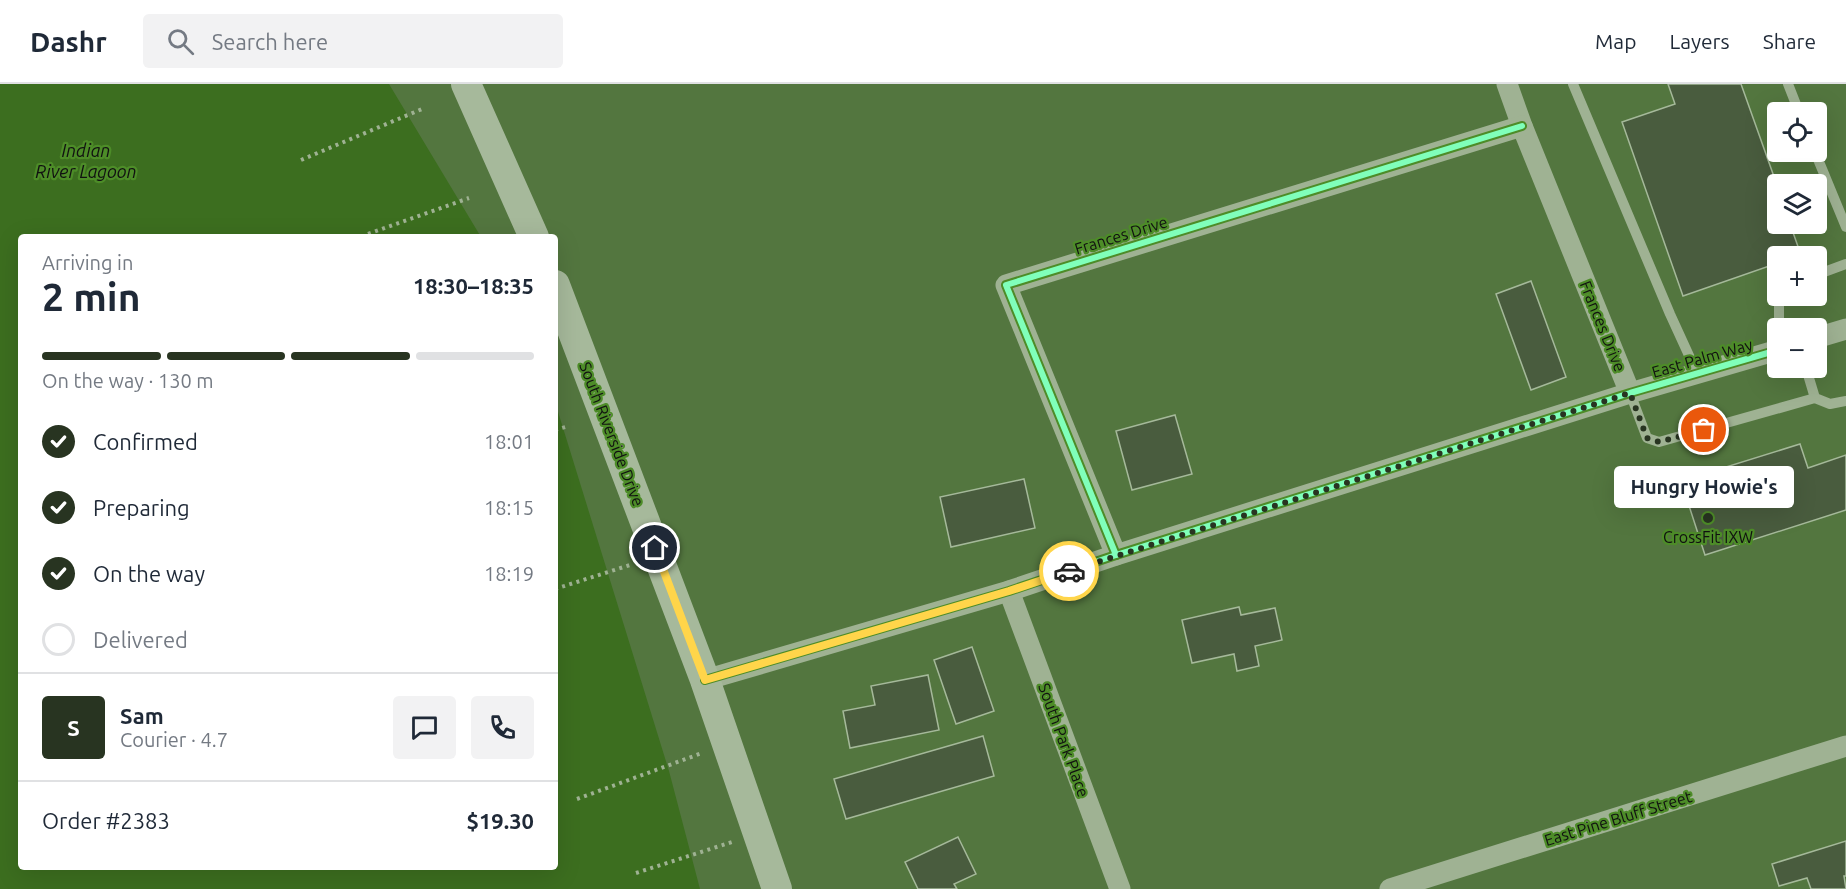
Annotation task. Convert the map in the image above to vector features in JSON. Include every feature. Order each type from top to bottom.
[{"type":"street","points":[[466,84],[533,234]]},
{"type":"street","name":"Frances Drive","points":[[1507,84],[1630,393]]},
{"type":"street","name":"Frances Drive","points":[[1116,555],[1006,285],[1522,126]]},
{"type":"street","name":"South Riverside Drive","points":[[558,293],[705,680],[777,889]]},
{"type":"street","points":[[1827,335],[1846,329]]},
{"type":"street","name":"East Palm Way","points":[[705,680],[1009,591],[1630,393],[1767,353]]},
{"type":"street","name":"South Park Place","points":[[1009,591],[1120,889]]},
{"type":"street","name":"East Pine Bluff Street","points":[[1390,889],[1846,746]]},
{"type":"lane","points":[[1573,84],[1697,373]]},
{"type":"lane","points":[[1788,84],[1795,102]]},
{"type":"lane","points":[[1819,162],[1846,227]]},
{"type":"lane","points":[[1827,271],[1846,264]]},
{"type":"lane","points":[[1809,378],[1815,398]]},
{"type":"lane","points":[[1630,393],[1647,438],[1659,442],[1815,398],[1830,404],[1846,401]]},
{"type":"path","points":[[301,160],[422,109]]},
{"type":"path","points":[[368,234],[469,198]]},
{"type":"path","points":[[558,429],[569,426]]},
{"type":"path","points":[[558,588],[637,563]]},
{"type":"path","points":[[577,799],[708,751]]},
{"type":"path","points":[[636,873],[735,841]]},
{"type":"water","name":"Indian River Lagoon","points":[[0,84],[389,84],[479,234],[18,234],[18,870],[558,870],[558,412],[669,771],[700,889],[0,889]]},
{"type":"building","points":[[1668,84],[1741,84],[1773,174],[1767,174],[1767,234],[1794,234],[1798,246],[1767,246],[1767,267],[1683,296],[1622,122],[1675,104]]},
{"type":"building","points":[[1531,281],[1566,377],[1531,390],[1496,294]]},
{"type":"building","points":[[1175,415],[1192,474],[1132,490],[1116,431]]},
{"type":"building","points":[[1800,444],[1808,468],[1846,455],[1846,510],[1705,555],[1681,481]]},
{"type":"building","points":[[1024,479],[1035,528],[951,547],[940,497]]},
{"type":"building","points":[[1239,607],[1241,615],[1275,608],[1282,640],[1255,646],[1259,666],[1237,671],[1234,654],[1192,663],[1182,620]]},
{"type":"building","points":[[972,647],[994,711],[956,724],[934,660]]},
{"type":"building","points":[[928,675],[939,730],[850,748],[843,711],[875,705],[871,686]]},
{"type":"building","points":[[983,736],[994,776],[846,819],[834,779]]},
{"type":"building","points":[[958,837],[976,874],[954,884],[957,889],[918,889],[905,862]]},
{"type":"building","points":[[1846,841],[1846,876],[1844,876],[1846,889],[1811,889],[1807,878],[1779,886],[1772,864]]},
{"type":"cycle path","points":[[1116,555],[1006,285],[1522,126]]},
{"type":"cycle path","points":[[705,680],[1009,591],[1630,393],[1767,353]]},
{"type":"way so far","points":[[1069,571],[1630,393],[1647,438],[1659,442],[1704,430]]},
{"type":"place","name":"Hungry Howie's","points":[[1704,430]]},
{"type":"place","name":"CrossFit IXW","points":[[1708,518]]},
{"type":"route","points":[[655,548],[705,680],[1009,591],[1069,571]]}]
